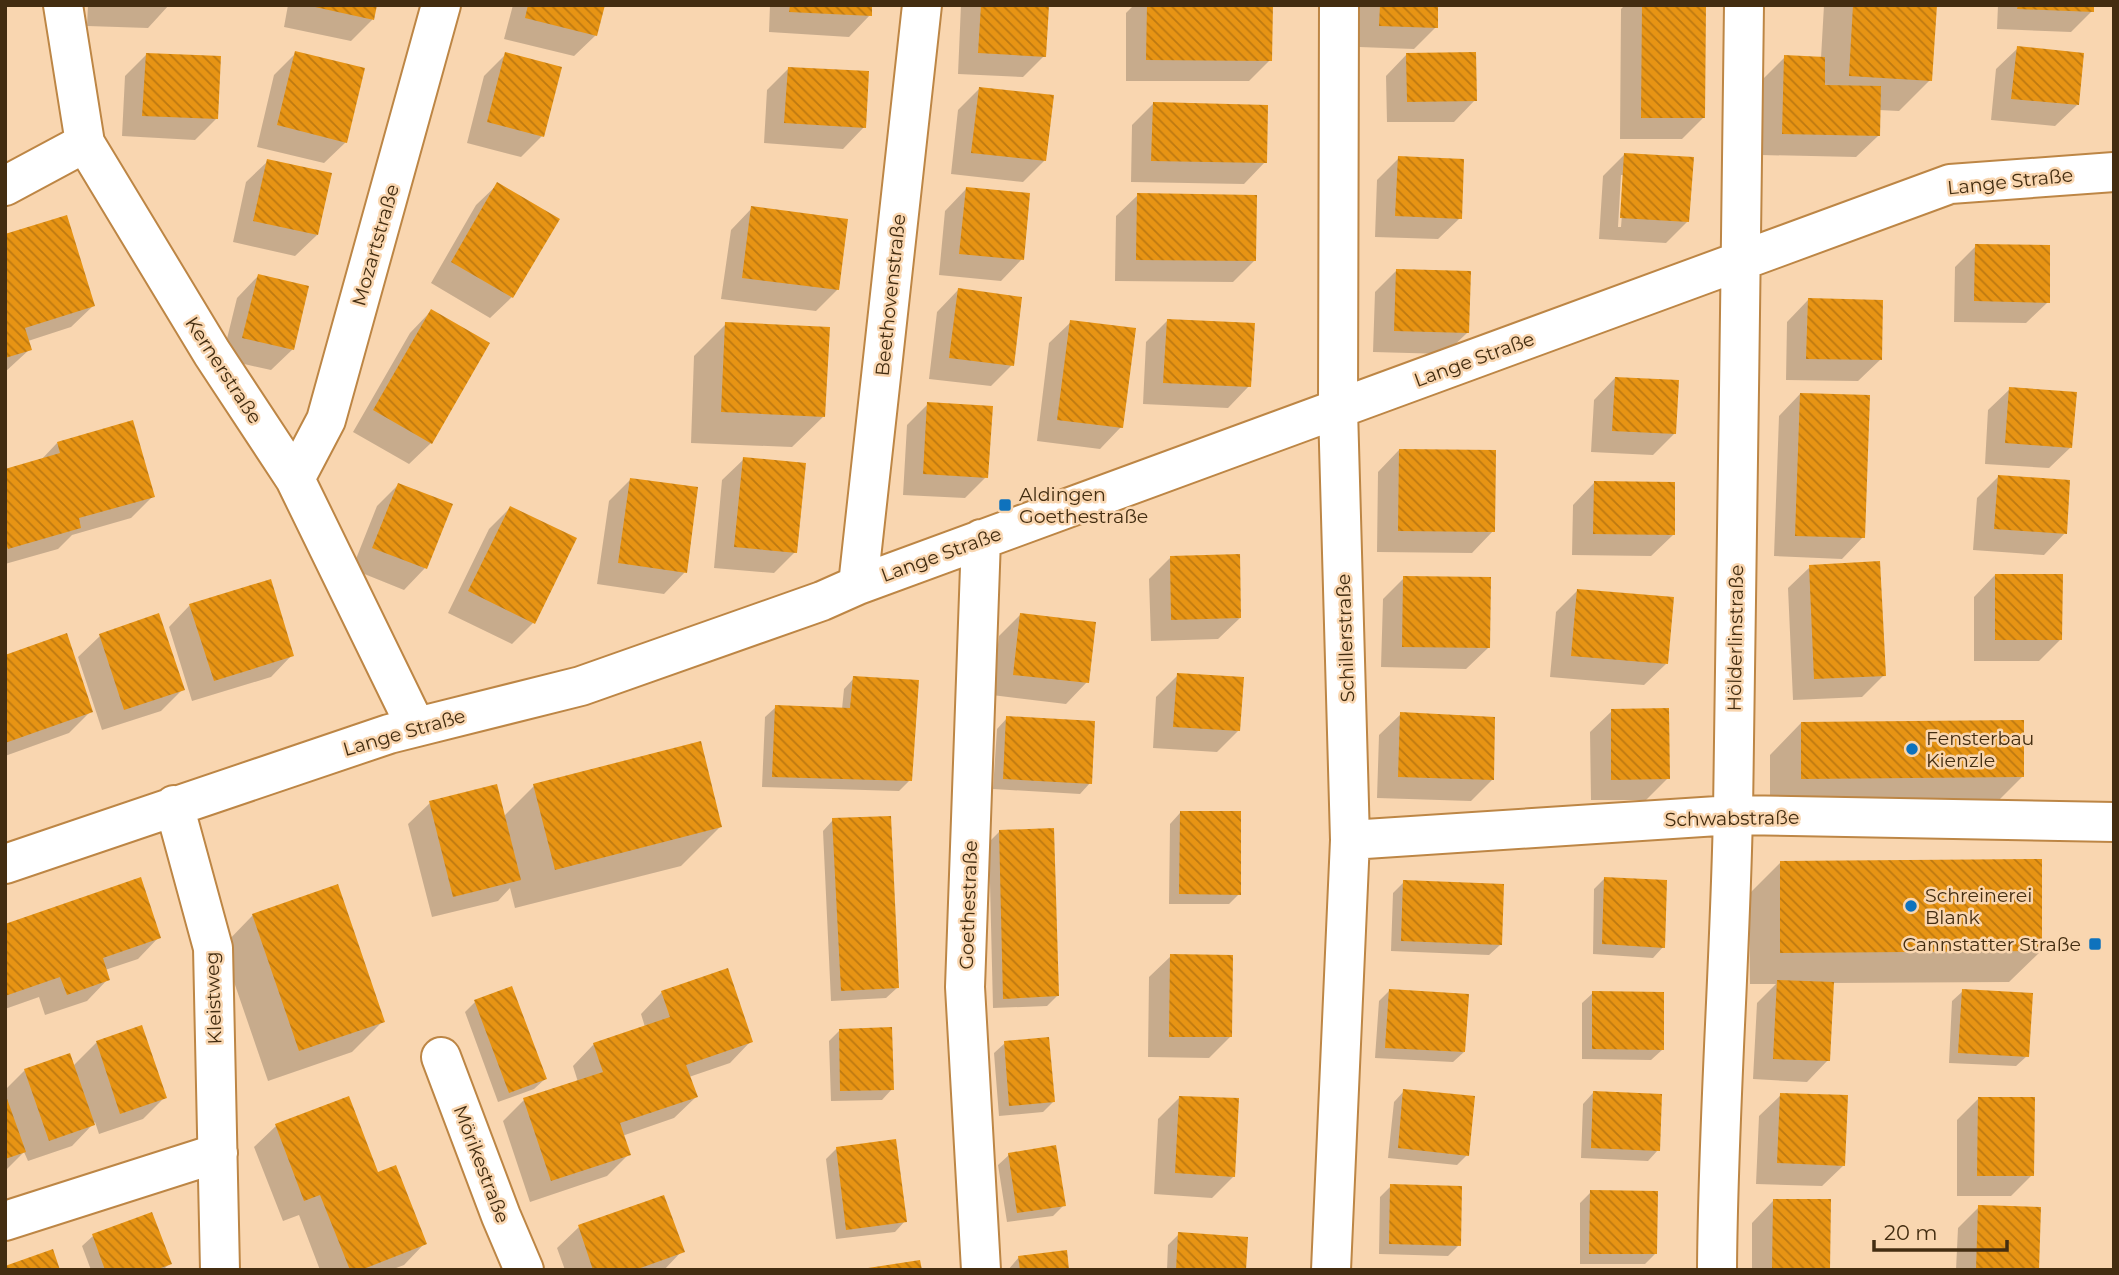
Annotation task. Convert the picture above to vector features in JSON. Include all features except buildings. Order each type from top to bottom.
[{"type":"street","name":"Kernerstraße","points":[[63,5],[85,144],[212,352],[295,479],[416,727]]},
{"type":"street","name":"Mozartstraße","points":[[295,479],[326,420],[441,5]]},
{"type":"street","name":"Beethovenstraße","points":[[858,585],[922,5]]},
{"type":"street","name":"Schillerstraße","points":[[1331,1270],[1350,840],[1339,408],[1339,5]]},
{"type":"street","name":"Hölderlinstraße","points":[[1717,1270],[1718,1181],[1733,815],[1744,5]]},
{"type":"street","points":[[5,186],[85,144]]},
{"type":"street","name":"Lange Straße","points":[[5,864],[174,805],[416,727],[581,686],[822,601],[981,539],[1950,184],[2114,172]]},
{"type":"street","name":"Goethestraße","points":[[981,539],[965,987],[981,1270]]},
{"type":"street","name":"Kleistweg","points":[[174,805],[213,948],[220,1270]]},
{"type":"street","name":"Schwabstraße","points":[[1350,840],[1733,815],[2114,822]]},
{"type":"street","name":"Mörikestraße","points":[[441,1057],[524,1270]]},
{"type":"street","points":[[5,1221],[218,1153]]},
{"type":"place","name":"Aldingen Goethestraße","points":[[1005,505]]},
{"type":"place","name":"Fensterbau Kienzle","points":[[1912,749]]},
{"type":"place","name":"Schreinerei Blank","points":[[1911,906]]},
{"type":"place","name":"Cannstatter Straße","points":[[2095,944]]}]
